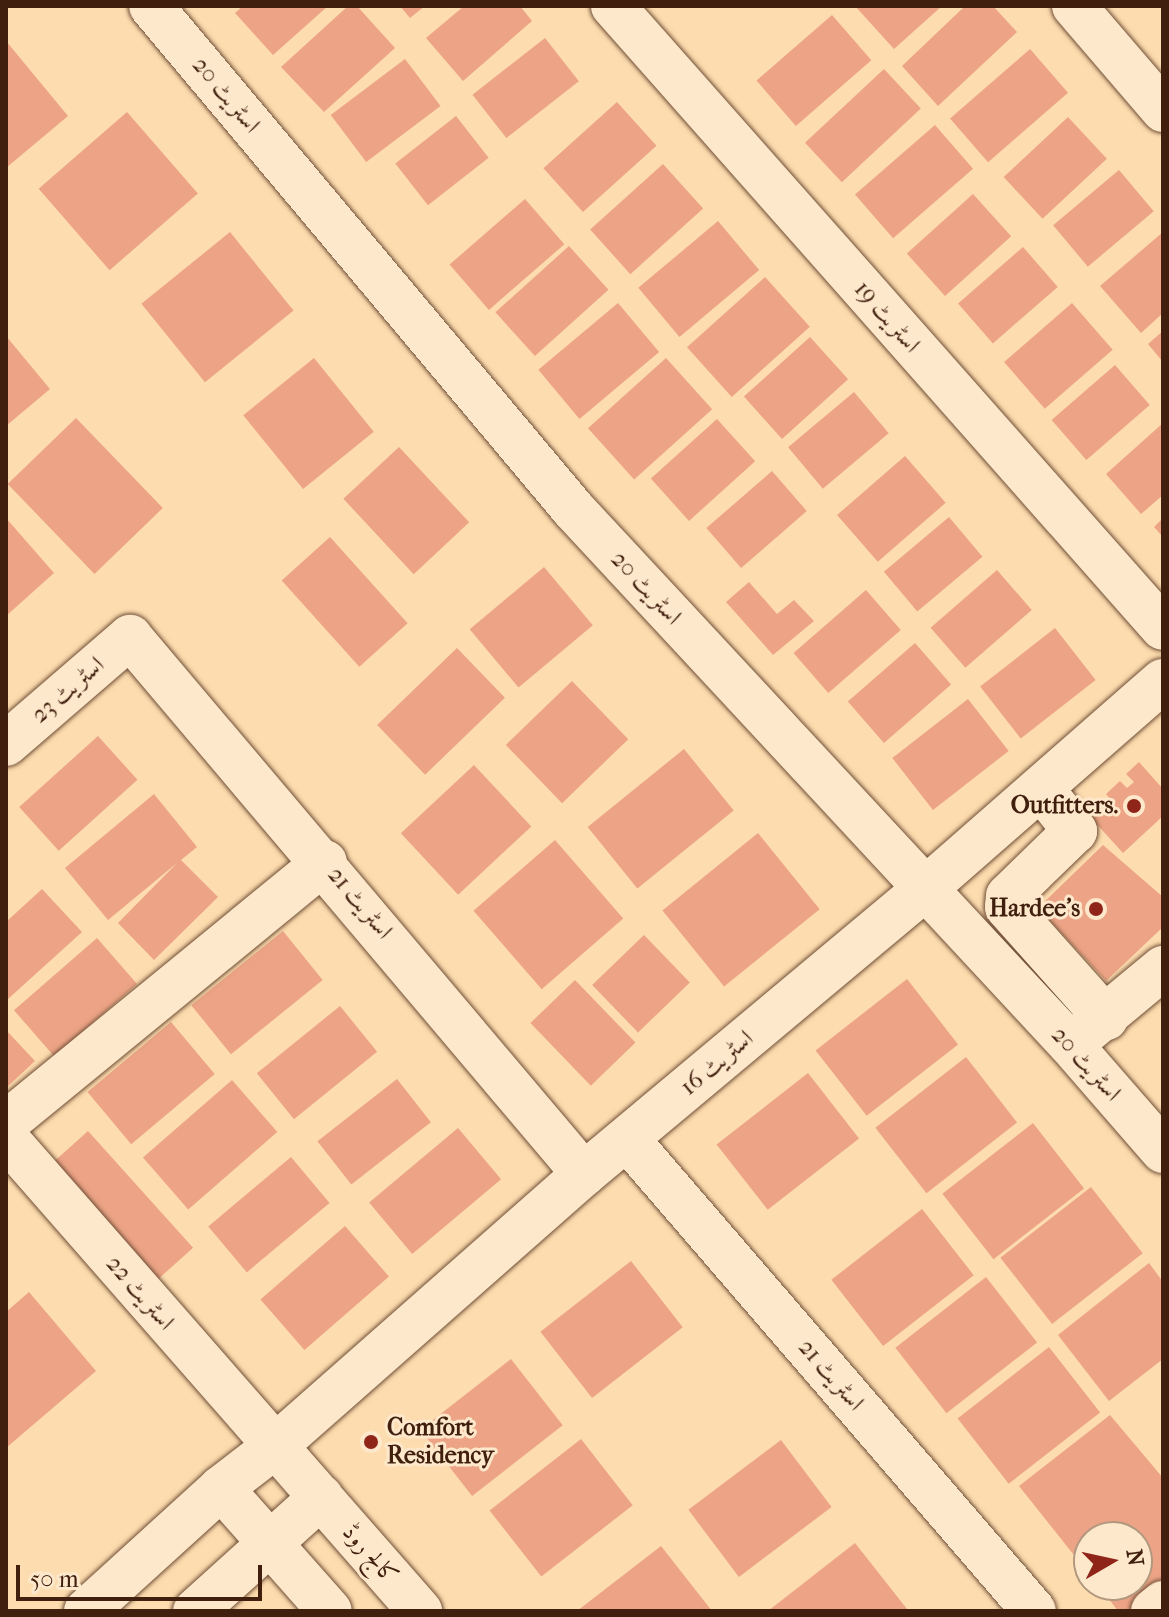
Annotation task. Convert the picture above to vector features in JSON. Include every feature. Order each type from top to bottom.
[{"type":"street","name":"اسٹریٹ 20","points":[[151,6],[573,509],[1070,1044],[1163,1151]]},
{"type":"street","name":"اسٹریٹ 19","points":[[613,6],[1163,628]]},
{"type":"street","points":[[1074,6],[1163,110]]},
{"type":"street","name":"اسٹریٹ 23","points":[[6,744],[130,637]]},
{"type":"street","name":"اسٹریٹ 21","points":[[130,637],[325,862],[584,1174]]},
{"type":"street","name":"اسٹریٹ 16","points":[[273,1448],[584,1174],[925,889],[1163,681]]},
{"type":"street","points":[[1041,788],[1075,831],[1008,896],[1007,907],[1106,1018]]},
{"type":"street","points":[[6,1123],[325,862]]},
{"type":"street","points":[[1070,1044],[1106,1018],[1163,968]]},
{"type":"street","name":"اسٹریٹ 22","points":[[6,1138],[273,1448]]},
{"type":"street","name":"اسٹریٹ 21","points":[[627,1139],[1034,1611]]},
{"type":"street","points":[[86,1611],[221,1488],[273,1448]]},
{"type":"street","name":"کالج روڈ","points":[[273,1448],[321,1497],[420,1611]]},
{"type":"street","points":[[221,1488],[330,1611]]},
{"type":"street","points":[[195,1611],[321,1497]]},
{"type":"street","points":[[1153,1611],[1163,1603]]},
{"type":"building","points":[[243,6],[328,6],[273,55],[235,13]]},
{"type":"building","points":[[348,6],[357,6],[395,48],[324,112],[281,67]]},
{"type":"building","points":[[400,6],[425,6],[410,18]]},
{"type":"building","points":[[464,6],[520,6],[532,21],[463,81],[426,38]]},
{"type":"building","points":[[855,6],[942,6],[894,49]]},
{"type":"building","points":[[965,6],[993,6],[1017,32],[938,106],[902,66]]},
{"type":"building","points":[[832,15],[871,60],[796,126],[757,81]]},
{"type":"building","points":[[545,38],[579,81],[506,138],[473,95]]},
{"type":"building","points":[[6,41],[68,116],[6,168]]},
{"type":"building","points":[[1030,49],[1068,93],[988,162],[950,119]]},
{"type":"building","points":[[405,59],[441,106],[366,162],[331,115]]},
{"type":"building","points":[[884,69],[921,108],[842,182],[805,143]]},
{"type":"building","points":[[617,102],[656,146],[583,212],[543,168]]},
{"type":"building","points":[[127,112],[198,194],[110,270],[39,189]]},
{"type":"building","points":[[456,116],[489,158],[428,205],[395,163]]},
{"type":"building","points":[[1068,117],[1107,159],[1043,219],[1004,177]]},
{"type":"building","points":[[935,125],[973,169],[893,238],[855,195]]},
{"type":"building","points":[[663,164],[703,209],[630,274],[590,230]]},
{"type":"building","points":[[1119,170],[1154,211],[1088,267],[1053,225]]},
{"type":"building","points":[[973,194],[1011,236],[945,296],[907,254]]},
{"type":"building","points":[[525,199],[564,244],[489,310],[450,265]]},
{"type":"building","points":[[718,221],[759,270],[679,337],[638,288]]},
{"type":"building","points":[[230,232],[294,310],[205,382],[141,304]]},
{"type":"building","points":[[1163,232],[1163,313],[1141,333],[1100,286]]},
{"type":"building","points":[[569,246],[608,290],[535,356],[495,312]]},
{"type":"building","points":[[1023,247],[1058,287],[993,343],[958,303]]},
{"type":"building","points":[[765,277],[810,327],[732,397],[687,347]]},
{"type":"building","points":[[618,303],[659,352],[579,419],[538,370]]},
{"type":"building","points":[[1072,303],[1113,350],[1045,409],[1004,362]]},
{"type":"building","points":[[1163,331],[1163,362],[1148,344]]},
{"type":"building","points":[[6,336],[50,389],[6,426]]},
{"type":"building","points":[[810,337],[848,379],[782,439],[744,397]]},
{"type":"building","points":[[314,358],[374,432],[303,489],[243,415]]},
{"type":"building","points":[[666,358],[712,409],[634,480],[588,428]]},
{"type":"building","points":[[1115,365],[1150,405],[1086,460],[1052,420]]},
{"type":"building","points":[[854,392],[889,433],[823,489],[788,447]]},
{"type":"building","points":[[76,418],[163,508],[94,574],[8,484]]},
{"type":"building","points":[[717,419],[755,461],[689,521],[651,479]]},
{"type":"building","points":[[1163,423],[1163,495],[1141,514],[1106,474]]},
{"type":"building","points":[[399,447],[469,522],[414,574],[343,499]]},
{"type":"building","points":[[905,456],[946,503],[878,562],[837,515]]},
{"type":"building","points":[[772,471],[807,511],[741,568],[706,528]]},
{"type":"building","points":[[949,517],[982,557],[917,611],[884,572]]},
{"type":"building","points":[[6,518],[54,573],[6,616]]},
{"type":"building","points":[[1163,518],[1163,537],[1154,527]]},
{"type":"building","points":[[330,537],[408,623],[359,667],[282,580]]},
{"type":"building","points":[[544,567],[593,625],[519,688],[470,629]]},
{"type":"building","points":[[997,570],[1032,610],[965,668],[931,628]]},
{"type":"building","points":[[749,582],[777,614],[794,600],[814,621],[773,655],[726,602]]},
{"type":"building","points":[[866,590],[901,630],[828,693],[794,653]]},
{"type":"building","points":[[1055,628],[1096,680],[1021,738],[980,686]]},
{"type":"building","points":[[915,643],[951,685],[884,743],[848,701]]},
{"type":"building","points":[[457,648],[505,698],[425,775],[377,725]]},
{"type":"building","points":[[572,681],[628,739],[562,803],[506,745]]},
{"type":"building","points":[[968,699],[1009,751],[933,810],[892,758]]},
{"type":"building","points":[[98,736],[137,780],[59,851],[19,807]]},
{"type":"building","points":[[684,749],[734,810],[637,888],[588,827]]},
{"type":"building","points":[[1139,762],[1163,789],[1163,816],[1123,853],[1092,819],[1112,801],[1106,794],[1120,781],[1127,788],[1134,782],[1126,774]]},
{"type":"building","points":[[474,765],[531,826],[458,895],[401,833]]},
{"type":"building","points":[[154,794],[197,847],[181,860],[218,897],[154,960],[118,923],[177,863],[108,920],[65,868]]},
{"type":"building","points":[[758,833],[820,909],[724,987],[662,910]]},
{"type":"building","points":[[555,840],[623,918],[542,989],[473,911]]},
{"type":"building","points":[[1103,845],[1163,897],[1163,927],[1106,981],[1038,908]]},
{"type":"building","points":[[42,889],[82,932],[8,999],[6,922]]},
{"type":"building","points":[[283,931],[323,980],[231,1054],[191,1005]]},
{"type":"building","points":[[644,935],[690,982],[638,1032],[592,985]]},
{"type":"building","points":[[97,938],[137,984],[54,1056],[14,1010]]},
{"type":"building","points":[[907,979],[958,1044],[867,1116],[816,1050]]},
{"type":"building","points":[[575,980],[635,1043],[591,1086],[530,1023]]},
{"type":"building","points":[[340,1006],[377,1052],[294,1119],[257,1073]]},
{"type":"building","points":[[171,1022],[215,1074],[131,1144],[88,1092]]},
{"type":"building","points":[[6,1030],[35,1061],[6,1088]]},
{"type":"building","points":[[966,1057],[1017,1122],[926,1193],[875,1128]]},
{"type":"building","points":[[808,1073],[859,1138],[768,1210],[717,1144]]},
{"type":"building","points":[[397,1079],[431,1122],[351,1185],[317,1141]]},
{"type":"building","points":[[232,1080],[277,1132],[188,1209],[143,1157]]},
{"type":"building","points":[[1033,1123],[1084,1188],[993,1259],[942,1194]]},
{"type":"building","points":[[458,1128],[501,1179],[412,1254],[369,1203]]},
{"type":"building","points":[[88,1131],[193,1248],[154,1282],[49,1166]]},
{"type":"building","points":[[291,1157],[330,1203],[247,1272],[208,1226]]},
{"type":"building","points":[[1091,1187],[1143,1253],[1052,1324],[1000,1258]]},
{"type":"building","points":[[922,1209],[974,1275],[883,1346],[831,1280]]},
{"type":"building","points":[[345,1226],[389,1277],[304,1350],[260,1299]]},
{"type":"building","points":[[631,1261],[683,1327],[592,1398],[540,1332]]},
{"type":"building","points":[[1149,1263],[1163,1282],[1163,1359],[1109,1401],[1058,1335]]},
{"type":"building","points":[[986,1277],[1037,1342],[946,1413],[895,1348]]},
{"type":"building","points":[[29,1292],[96,1371],[6,1448],[6,1312]]},
{"type":"building","points":[[1049,1347],[1100,1412],[1009,1484],[958,1418]]},
{"type":"building","points":[[511,1359],[563,1425],[472,1496],[420,1430]]},
{"type":"building","points":[[1110,1415],[1163,1478],[1163,1585],[1153,1593],[1153,1521],[1073,1521],[1073,1554],[1019,1486]]},
{"type":"building","points":[[581,1439],[633,1505],[541,1577],[490,1510]]},
{"type":"building","points":[[781,1440],[832,1507],[739,1577],[688,1510]]},
{"type":"building","points":[[855,1543],[907,1609],[768,1611]]},
{"type":"building","points":[[661,1546],[712,1611],[577,1611]]},
{"type":"building","points":[[1110,1601],[1143,1601],[1130,1611],[1118,1611]]},
{"type":"place","name":"Outfitters.","points":[[1134,806]]},
{"type":"place","name":"Hardee's","points":[[1096,909]]},
{"type":"place","name":"Comfort Residency","points":[[371,1442]]}]
